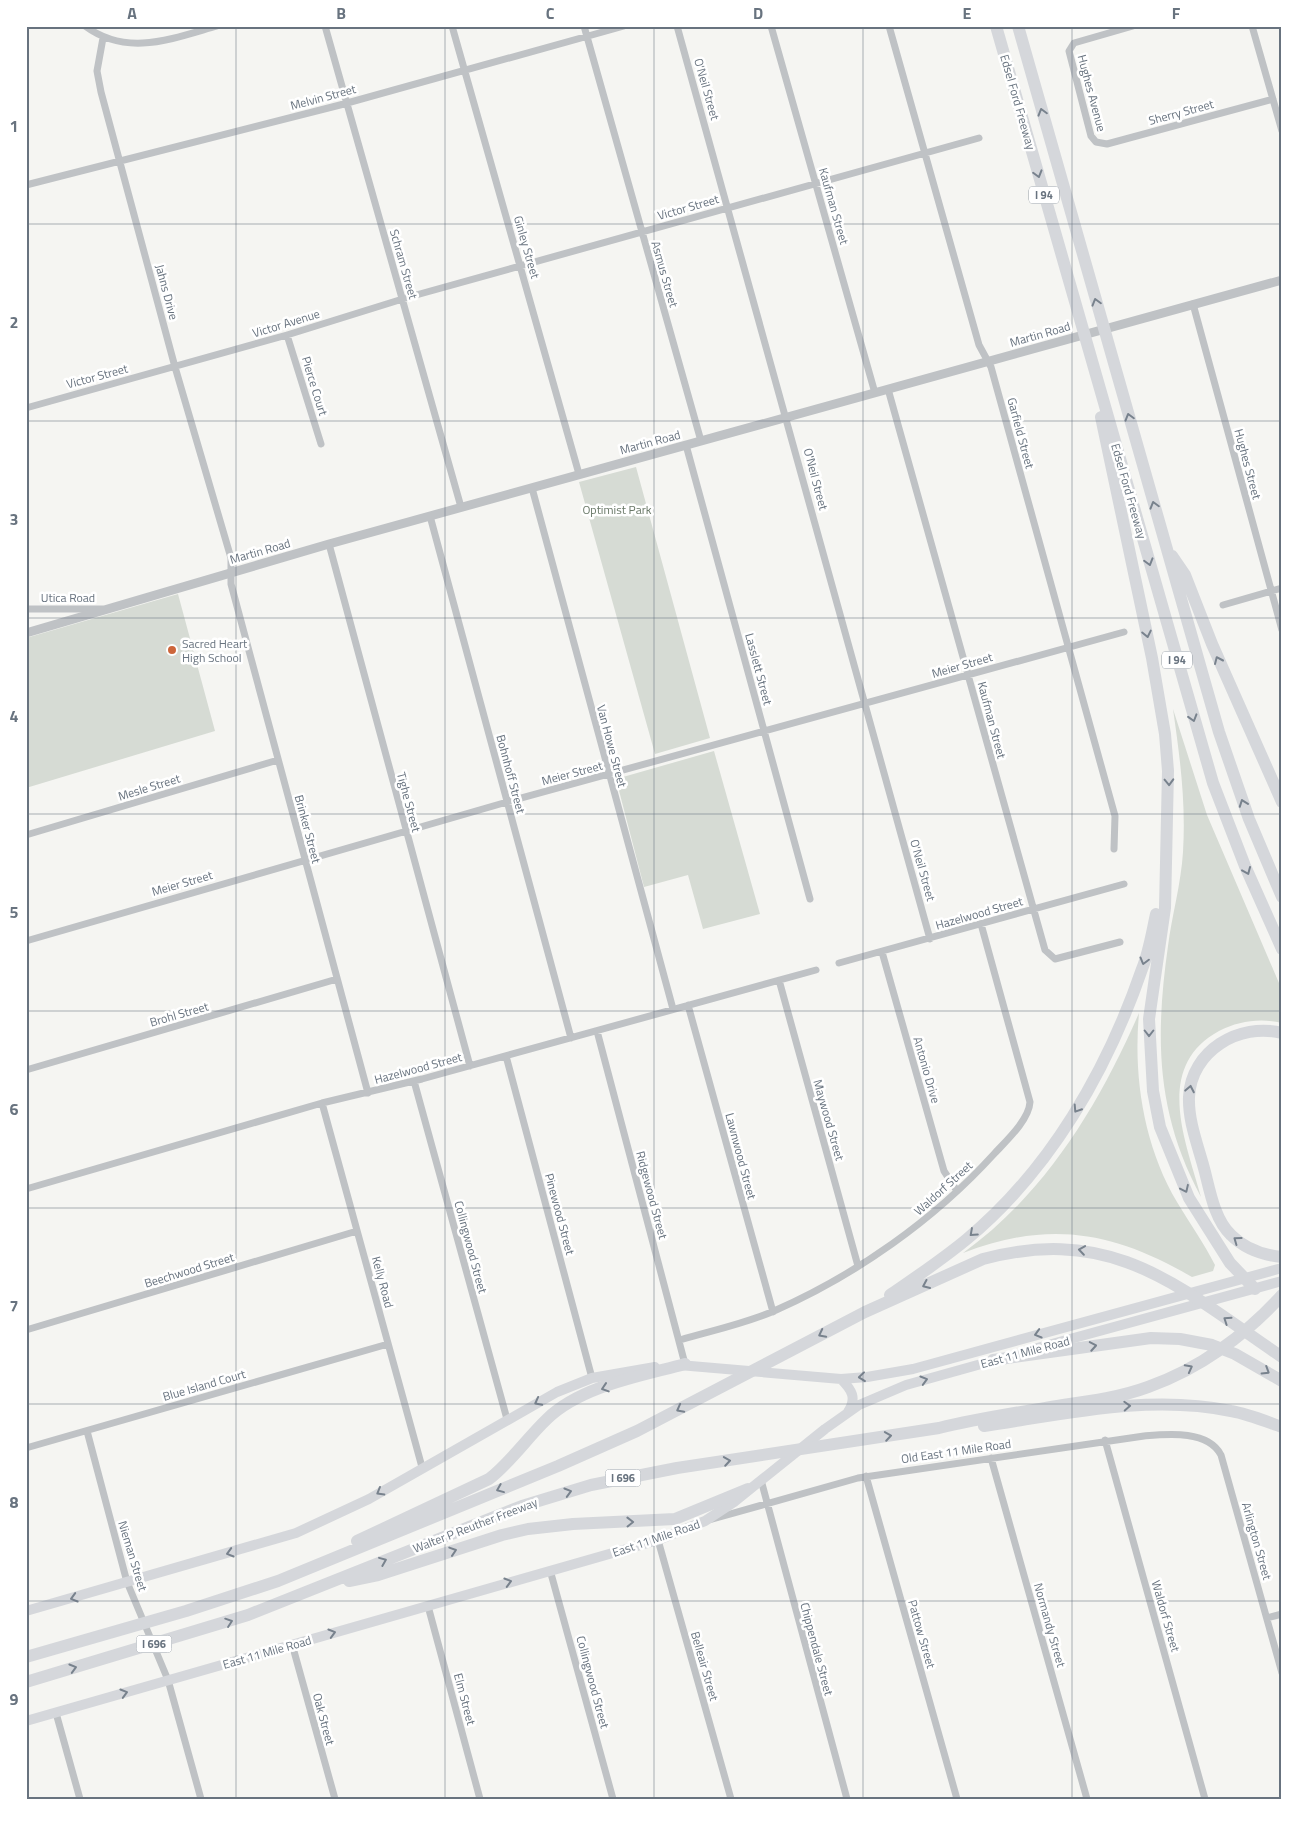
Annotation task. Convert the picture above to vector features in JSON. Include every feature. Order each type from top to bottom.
[{"type":"highway","name":"Edsel Ford Freeway","points":[[996,26],[1213,783],[1245,866],[1282,949]]},
{"type":"highway","name":"Edsel Ford Freeway","points":[[1018,26],[1231,768],[1282,897]]},
{"type":"highway","points":[[1092,363],[1104,440],[1152,658],[1165,734],[1169,798],[1168,845],[1164,908],[1149,1020],[1152,1091],[1160,1128],[1189,1198],[1230,1263],[1255,1289]]},
{"type":"highway","points":[[1166,547],[1185,575],[1212,644],[1282,802]]},
{"type":"highway","points":[[1273,782],[1282,797]]},
{"type":"highway","points":[[865,1312],[960,1244],[992,1216],[1038,1164],[1080,1105],[1115,1037],[1143,967],[1158,908],[1168,845]]},
{"type":"highway","points":[[1282,1033],[1266,1030],[1246,1031],[1224,1040],[1206,1055],[1195,1071],[1189,1097],[1196,1139],[1216,1209],[1224,1227],[1248,1248],[1265,1256],[1282,1257]]},
{"type":"highway","points":[[865,1312],[983,1259],[1035,1249],[1072,1249],[1111,1256],[1158,1275],[1282,1357]]},
{"type":"highway","points":[[940,1428],[973,1419],[1111,1398],[1148,1387],[1207,1358],[1255,1323],[1282,1295]]},
{"type":"highway","name":"Walter P Reuther Freeway","points":[[26,1657],[186,1611],[270,1584],[322,1563],[637,1431],[865,1312]]},
{"type":"highway","points":[[993,1360],[1143,1339],[1180,1339],[1212,1345],[1235,1354],[1282,1381]]},
{"type":"highway","points":[[322,1563],[381,1528],[489,1479],[500,1470],[548,1418],[580,1396],[685,1364]]},
{"type":"highway","points":[[940,1428],[975,1428],[1116,1407],[1146,1405],[1186,1405],[1230,1411],[1282,1427]]},
{"type":"highway","name":"Walter P Reuther Freeway","points":[[26,1682],[220,1625],[322,1587],[513,1509],[591,1485],[669,1469],[940,1428]]},
{"type":"highway","points":[[322,1587],[378,1575],[502,1535],[528,1529],[572,1524],[675,1519],[748,1489]]},
{"type":"highway","points":[[26,1648],[124,1621],[186,1611]]},
{"type":"main road","name":"East 11 Mile Road","points":[[26,1611],[296,1533],[369,1499],[422,1467],[557,1392],[592,1378],[636,1369],[685,1364],[841,1379],[913,1369],[1282,1268]]},
{"type":"main road","name":"East 11 Mile Road","points":[[26,1721],[658,1540],[705,1521],[825,1429],[874,1398],[906,1385],[993,1360],[1282,1281]]},
{"type":"main road","points":[[841,1379],[853,1392],[852,1406],[848,1413]]},
{"type":"street","points":[[85,26],[103,38],[130,45],[143,44],[217,26]]},
{"type":"street","name":"Schram Street","points":[[325,26],[461,507]]},
{"type":"street","name":"Ginley Street","points":[[452,26],[579,474]]},
{"type":"street","name":"Asmus Street","points":[[584,26],[701,441]]},
{"type":"street","name":"Melvin Street","points":[[26,185],[347,103],[624,26]]},
{"type":"street","name":"O'Neil Street","points":[[677,26],[787,416],[930,939]]},
{"type":"street","name":"Kaufman Street","points":[[771,26],[875,393]]},
{"type":"street","name":"Garfield Street","points":[[889,26],[980,345],[988,362],[1115,816],[1114,849]]},
{"type":"street","name":"Hughes Avenue","points":[[1096,142],[1091,136],[1069,57],[1070,48],[1078,41],[1133,26]]},
{"type":"street","points":[[1252,26],[1282,131]]},
{"type":"street","name":"Jahns Drive","points":[[103,38],[98,57],[98,78],[175,367],[232,558],[232,572]]},
{"type":"street","name":"Sherry Street","points":[[1096,142],[1107,144],[1272,98]]},
{"type":"street","name":"Victor Street","points":[[402,299],[980,138]]},
{"type":"street","name":"Martin Road","points":[[26,633],[329,544],[1282,280]]},
{"type":"street","name":"Victor Avenue","points":[[175,367],[402,299]]},
{"type":"street","name":"Hughes Street","points":[[1193,304],[1282,630]]},
{"type":"street","name":"Pierce Court","points":[[287,335],[321,444]]},
{"type":"street","name":"Victor Street","points":[[26,408],[175,367]]},
{"type":"street","name":"Kaufman Street","points":[[888,389],[1032,910],[1037,917],[1045,950],[1054,959],[1120,942]]},
{"type":"street","name":"Lasslett Street","points":[[686,445],[810,899]]},
{"type":"street","name":"Van Howe Street","points":[[532,488],[672,1010]]},
{"type":"street","name":"Bohnhoff Street","points":[[430,516],[571,1038]]},
{"type":"street","name":"Tighe Street","points":[[329,544],[405,832],[470,1066]]},
{"type":"street","name":"Brinker Street","points":[[232,572],[230,584],[368,1093]]},
{"type":"street","points":[[1223,605],[1282,588]]},
{"type":"street","name":"Utica Road","points":[[26,609],[110,608]]},
{"type":"street","name":"Meier Street","points":[[26,940],[507,802],[1124,632]]},
{"type":"street","name":"Mesle Street","points":[[26,835],[278,760]]},
{"type":"street","name":"Hazelwood Street","points":[[839,963],[1124,884]]},
{"type":"street","name":"Waldorf Street","points":[[680,1340],[773,1312],[858,1266],[909,1233],[957,1191],[1004,1144],[1030,1107],[1026,1085],[981,924]]},
{"type":"street","name":"Antonio Drive","points":[[882,952],[944,1171],[957,1191]]},
{"type":"street","name":"Hazelwood Street","points":[[26,1189],[322,1103],[470,1066],[816,970]]},
{"type":"street","name":"Brohl Street","points":[[26,1070],[337,980]]},
{"type":"street","name":"Maywood Street","points":[[779,980],[858,1266]]},
{"type":"street","name":"Lawnwood Street","points":[[688,1006],[773,1312]]},
{"type":"street","name":"Ridgewood Street","points":[[597,1031],[685,1364]]},
{"type":"street","name":"Pinewood Street","points":[[506,1056],[592,1378]]},
{"type":"street","name":"Collingwood Street","points":[[414,1081],[507,1419]]},
{"type":"street","name":"Kelly Road","points":[[322,1103],[422,1467]]},
{"type":"street","name":"Beechwood Street","points":[[26,1330],[358,1231]]},
{"type":"street","name":"Blue Island Court","points":[[26,1448],[388,1344]]},
{"type":"street","name":"Nieman Street","points":[[87,1431],[127,1582],[168,1680],[201,1799]]},
{"type":"street","name":"Old East 11 Mile Road","points":[[705,1521],[866,1476],[1105,1440],[1168,1435],[1201,1438],[1215,1445]]},
{"type":"street","name":"Waldorf Street","points":[[1105,1440],[1205,1799]]},
{"type":"street","name":"Arlington Street","points":[[1215,1445],[1221,1455],[1282,1673]]},
{"type":"street","name":"Normandy Street","points":[[991,1458],[1087,1799]]},
{"type":"street","name":"Pattow Street","points":[[866,1476],[957,1799]]},
{"type":"street","name":"Chippendale Street","points":[[760,1480],[846,1799]]},
{"type":"street","name":"Belleair Street","points":[[658,1540],[731,1799]]},
{"type":"street","name":"Collingwood Street","points":[[550,1570],[613,1799]]},
{"type":"street","name":"Elm Street","points":[[428,1606],[480,1799]]},
{"type":"street","points":[[1267,1618],[1282,1614]]},
{"type":"street","name":"Oak Street","points":[[292,1644],[335,1799]]},
{"type":"street","points":[[56,1712],[80,1799]]},
{"type":"green space","name":"Optimist Park","points":[[636,467],[710,738],[655,754],[579,482]]},
{"type":"green space","points":[[178,594],[215,731],[26,788],[26,638]]},
{"type":"green space","points":[[1173,709],[1207,815],[1282,990],[1282,1023],[1258,1021],[1242,1023],[1219,1031],[1199,1046],[1186,1064],[1180,1085],[1180,1107],[1188,1153],[1201,1197],[1186,1166],[1167,1105],[1161,1044],[1164,980],[1180,876],[1184,834],[1182,780]]},
{"type":"green space","points":[[714,751],[760,914],[703,929],[688,875],[644,887],[616,779]]},
{"type":"green space","points":[[1139,1013],[1138,1062],[1143,1110],[1149,1134],[1156,1158],[1177,1202],[1215,1265],[1213,1271],[1192,1277],[1163,1261],[1135,1249],[1108,1240],[1080,1235],[1024,1236],[963,1253],[992,1230],[1019,1204],[1067,1145],[1106,1081]]},
{"type":"place","name":"Sacred Heart High School","points":[[172,650]]}]
